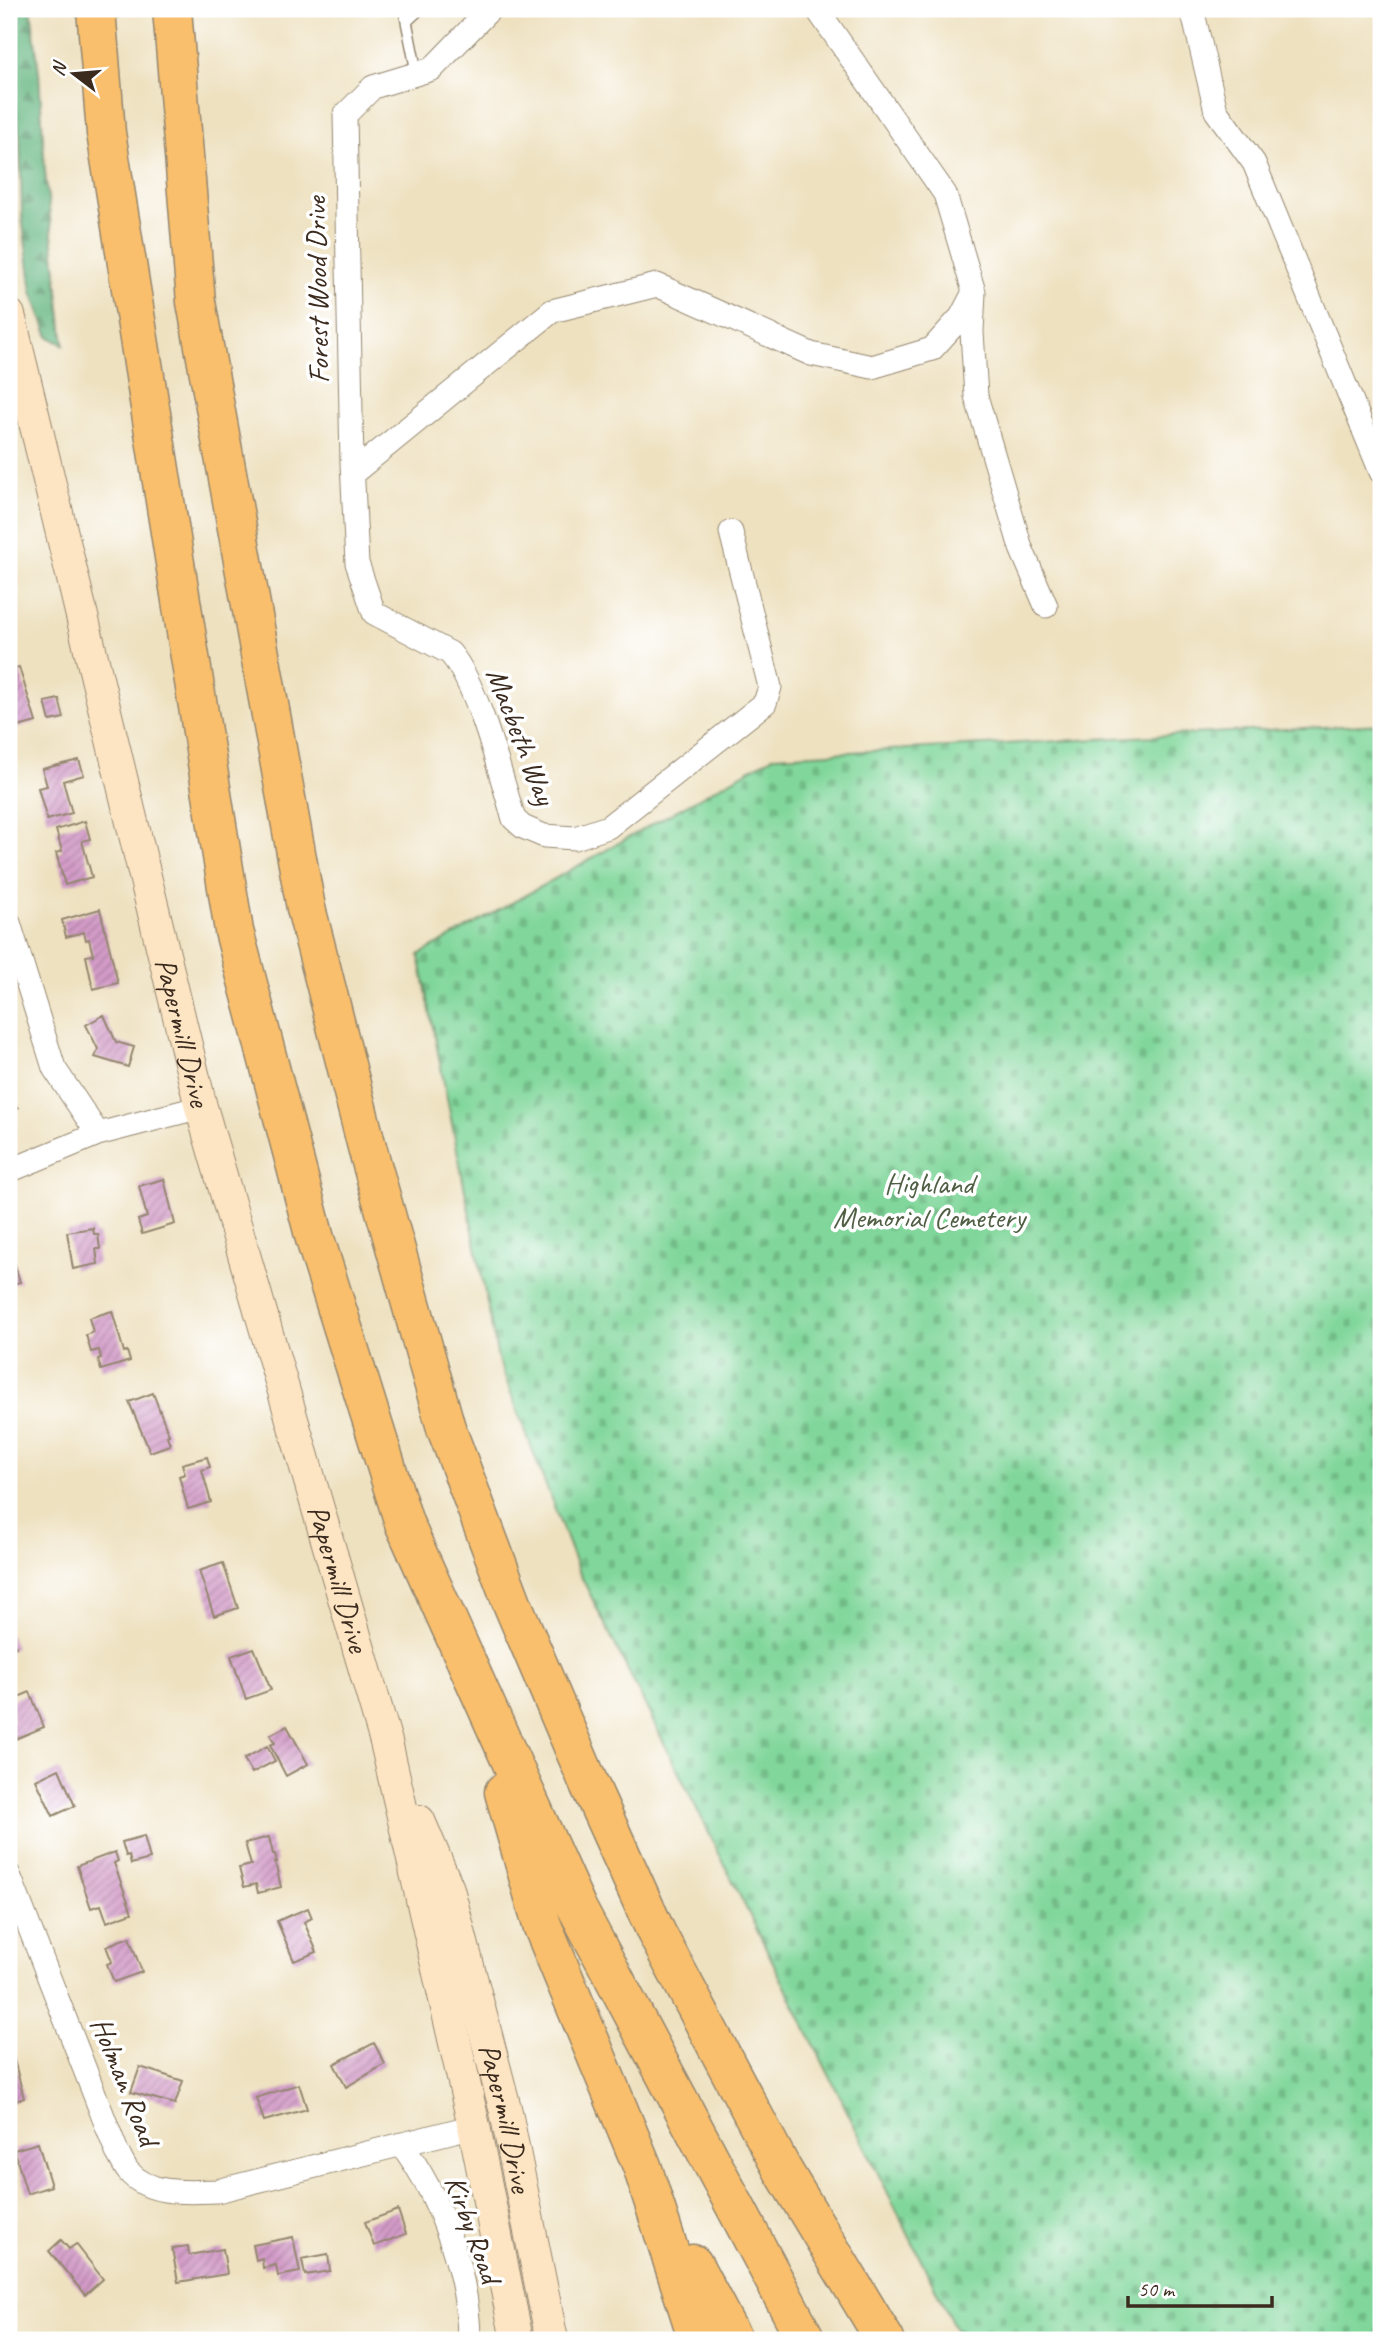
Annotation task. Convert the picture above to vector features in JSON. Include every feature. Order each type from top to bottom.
[{"type":"highway","points":[[96,9],[106,133],[234,931],[315,1239],[404,1523],[577,1908],[806,2340]]},
{"type":"highway","points":[[172,9],[196,302],[306,908],[368,1147],[446,1428],[512,1603],[656,1932],[782,2169],[885,2340]]},
{"type":"highway","points":[[467,1662],[542,1925],[642,2165],[733,2340]]},
{"type":"highway","points":[[642,2165],[698,2340]]},
{"type":"main road","name":"Papermill Drive","points":[[9,315],[201,1107],[386,1742],[474,2126],[517,2340]]},
{"type":"main road","name":"Papermill Drive","points":[[386,1742],[448,1889],[506,2112],[552,2340]]},
{"type":"street","points":[[417,74],[432,69],[490,9]]},
{"type":"street","points":[[817,9],[945,194],[974,292],[972,332],[976,396],[1021,548],[1046,606]]},
{"type":"street","points":[[1192,9],[1216,111],[1254,163],[1381,472]]},
{"type":"street","name":"Forest Wood Drive","points":[[352,468],[345,115],[373,87],[417,74]]},
{"type":"street","points":[[352,468],[552,311],[657,285],[811,354],[872,367],[932,349],[961,317],[974,292]]},
{"type":"street","name":"Macbeth Way","points":[[352,468],[357,564],[374,613],[450,653],[458,663],[476,702],[514,819],[523,827],[544,836],[575,838],[608,827],[765,702],[770,687],[731,532]]},
{"type":"street","points":[[9,923],[54,1068],[98,1134]]},
{"type":"street","points":[[9,1171],[98,1134],[201,1107]]},
{"type":"street","name":"Holman Road","points":[[9,1875],[117,2152],[129,2172],[149,2186],[184,2193],[217,2191],[474,2126]]},
{"type":"street","name":"Kirby Road","points":[[401,2144],[413,2160],[445,2228],[461,2274],[469,2315],[469,2340]]},
{"type":"lane","points":[[404,9],[417,74]]},
{"type":"lane","points":[[407,21],[420,9]]},
{"type":"green space","points":[[9,9],[31,9],[64,345],[49,337],[32,292],[22,216],[20,137],[9,66]]},
{"type":"green space","name":"Highland Memorial Cemetery","points":[[1381,724],[1381,2340],[961,2340],[578,1570],[498,1359],[419,955],[774,756]]},
{"type":"building","points":[[19,667],[36,722],[11,729],[9,670]]},
{"type":"building","points":[[59,699],[64,718],[50,721],[45,702]]},
{"type":"building","points":[[79,760],[84,775],[63,781],[72,813],[47,820],[38,788],[47,786],[42,769]]},
{"type":"building","points":[[85,821],[90,839],[82,841],[92,877],[65,885],[56,853],[62,851],[56,830]]},
{"type":"building","points":[[100,909],[118,983],[93,989],[86,956],[93,955],[89,939],[86,940],[84,932],[66,937],[62,920]]},
{"type":"building","points":[[104,1015],[116,1042],[134,1047],[128,1067],[95,1057],[98,1049],[86,1025]]},
{"type":"building","points":[[9,1100],[18,1108],[9,1120]]},
{"type":"building","points":[[164,1179],[175,1224],[142,1234],[138,1220],[147,1217],[139,1186]]},
{"type":"building","points":[[93,1228],[94,1234],[98,1234],[98,1264],[73,1269],[67,1232]]},
{"type":"building","points":[[9,1245],[20,1282],[9,1285]]},
{"type":"building","points":[[112,1311],[124,1352],[127,1351],[130,1361],[101,1370],[99,1350],[91,1352],[86,1335],[93,1332],[89,1318]]},
{"type":"building","points":[[153,1393],[169,1435],[170,1445],[150,1452],[129,1402]]},
{"type":"building","points":[[207,1457],[210,1467],[202,1470],[211,1502],[188,1509],[179,1476],[185,1474],[182,1464]]},
{"type":"building","points":[[223,1563],[238,1608],[214,1616],[199,1571]]},
{"type":"building","points":[[9,1633],[16,1647],[9,1651]]},
{"type":"building","points":[[254,1648],[271,1690],[246,1699],[231,1656]]},
{"type":"building","points":[[30,1692],[44,1727],[13,1740],[9,1729],[9,1722],[13,1720],[9,1701]]},
{"type":"building","points":[[287,1726],[308,1764],[286,1776],[270,1745],[275,1743],[270,1735]]},
{"type":"building","points":[[267,1746],[275,1761],[252,1773],[244,1759]]},
{"type":"building","points":[[59,1769],[75,1806],[53,1816],[36,1780]]},
{"type":"building","points":[[144,1836],[150,1859],[131,1864],[122,1842]]},
{"type":"building","points":[[269,1837],[281,1887],[258,1893],[256,1884],[244,1887],[239,1868],[251,1865],[245,1843]]},
{"type":"building","points":[[115,1852],[118,1861],[114,1863],[132,1913],[107,1922],[101,1905],[91,1908],[77,1866]]},
{"type":"building","points":[[308,1908],[312,1918],[304,1922],[317,1952],[294,1961],[277,1921]]},
{"type":"building","points":[[129,1937],[142,1972],[114,1982],[107,1964],[112,1962],[106,1946]]},
{"type":"building","points":[[374,2043],[385,2064],[346,2087],[334,2064]]},
{"type":"building","points":[[12,2052],[24,2098],[9,2103],[9,2053]]},
{"type":"building","points":[[140,2067],[183,2081],[175,2104],[131,2092]]},
{"type":"building","points":[[299,2084],[307,2109],[264,2121],[256,2098]]},
{"type":"building","points":[[38,2143],[51,2186],[27,2194],[14,2150]]},
{"type":"building","points":[[398,2210],[406,2234],[374,2246],[365,2222]]},
{"type":"building","points":[[293,2237],[300,2272],[278,2276],[276,2265],[263,2268],[262,2258],[256,2260],[253,2245]]},
{"type":"building","points":[[61,2240],[69,2249],[76,2244],[103,2279],[85,2295],[49,2251]]},
{"type":"building","points":[[188,2246],[189,2255],[223,2249],[227,2274],[178,2282],[172,2248]]},
{"type":"building","points":[[328,2254],[330,2271],[305,2275],[302,2259]]}]
